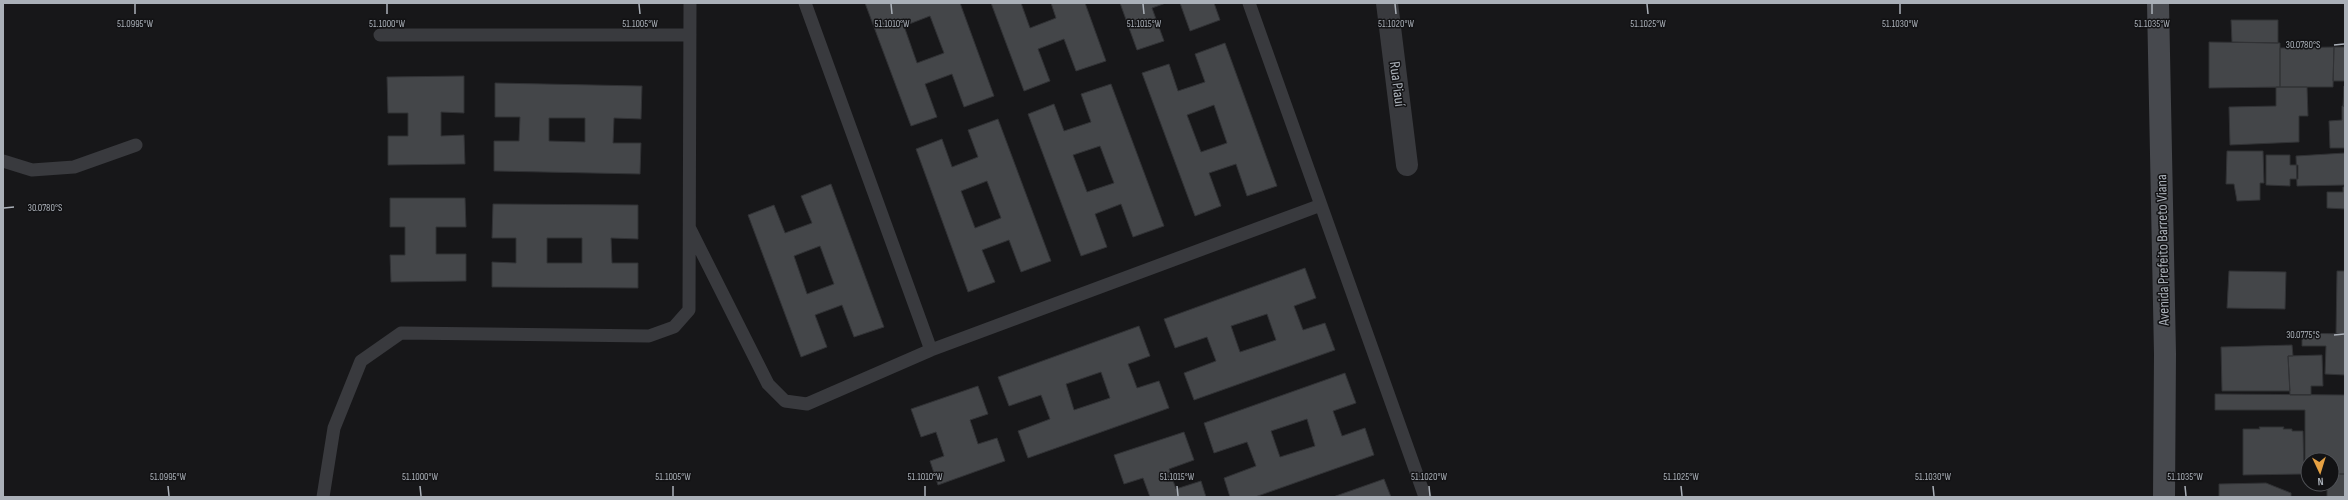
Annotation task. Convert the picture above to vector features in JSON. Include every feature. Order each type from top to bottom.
[{"type":"main road","name":"Avenida Prefeito Barreto Viana","points":[[2158,3],[2165,354],[2164,497]]},
{"type":"street","name":"Rua Piauí","points":[[1387,3],[1407,165]]},
{"type":"lane","points":[[323,497],[334,428],[361,361],[401,333],[649,336],[674,327],[689,310],[690,3]]},
{"type":"lane","points":[[805,3],[931,350]]},
{"type":"lane","points":[[1249,3],[1425,497]]},
{"type":"lane","points":[[380,35],[690,35]]},
{"type":"lane","points":[[3,161],[32,170],[74,167],[136,145]]},
{"type":"lane","points":[[689,227],[768,384],[785,401],[807,404],[931,350],[1321,205]]},
{"type":"building","points":[[865,3],[960,3],[994,96],[964,107],[952,74],[925,84],[937,117],[911,126]],"holes":[[[930,16],[944,53],[917,63],[904,26]]]},
{"type":"building","points":[[991,3],[1021,3],[1030,28],[1056,18],[1051,3],[1085,3],[1106,61],[1076,71],[1064,39],[1038,49],[1050,81],[1024,91]]},
{"type":"building","points":[[1120,3],[1166,3],[1152,8],[1164,41],[1137,50]]},
{"type":"building","points":[[1180,3],[1214,3],[1220,20],[1190,31]]},
{"type":"building","points":[[2231,20],[2278,20],[2278,43],[2232,42]]},
{"type":"building","points":[[2209,42],[2280,43],[2280,87],[2209,88]]},
{"type":"building","points":[[1225,43],[1277,186],[1247,196],[1236,164],[1209,173],[1221,206],[1195,216],[1142,73],[1169,64],[1178,91],[1205,82],[1195,54]],"holes":[[[1214,105],[1227,143],[1201,152],[1187,115]]]},
{"type":"building","points":[[2334,47],[2345,47],[2345,81],[2333,81]]},
{"type":"building","points":[[2334,47],[2333,87],[2280,87],[2280,48]]},
{"type":"building","points":[[464,76],[464,113],[441,112],[441,136],[464,135],[465,164],[388,165],[388,136],[408,136],[408,113],[388,113],[387,77]]},
{"type":"building","points":[[495,83],[642,86],[641,119],[614,118],[613,143],[641,143],[640,174],[494,171],[494,141],[519,141],[520,117],[495,117]],"holes":[[[549,118],[585,118],[585,142],[549,141]]]},
{"type":"building","points":[[1111,84],[1164,226],[1133,237],[1121,204],[1095,214],[1107,247],[1081,256],[1028,114],[1054,104],[1064,131],[1091,122],[1081,94]],"holes":[[[1100,146],[1114,183],[1087,192],[1073,155]]]},
{"type":"building","points":[[2344,86],[2345,106],[2343,106]]},
{"type":"building","points":[[2276,87],[2307,87],[2308,116],[2299,116],[2299,142],[2230,145],[2229,107],[2276,106]]},
{"type":"building","points":[[2342,106],[2345,106],[2345,148],[2330,148],[2329,121],[2342,120]]},
{"type":"building","points":[[998,119],[1051,261],[1021,272],[1009,240],[982,250],[995,282],[968,292],[916,149],[942,139],[952,167],[978,157],[968,130]],"holes":[[[987,181],[1001,218],[975,228],[961,191]]]},
{"type":"building","points":[[2227,151],[2263,151],[2264,183],[2260,183],[2260,200],[2237,201],[2234,184],[2226,184]]},
{"type":"building","points":[[2345,153],[2345,185],[2297,186],[2296,156]]},
{"type":"building","points":[[2266,155],[2290,155],[2290,165],[2298,165],[2298,179],[2290,179],[2290,186],[2266,185]]},
{"type":"building","points":[[831,184],[884,327],[854,337],[842,305],[815,315],[827,347],[801,357],[748,215],[774,205],[785,233],[812,223],[801,196]],"holes":[[[820,246],[834,284],[807,294],[794,256]]]},
{"type":"building","points":[[2343,187],[2345,187],[2345,209],[2327,208],[2327,192],[2343,192]]},
{"type":"building","points":[[390,198],[465,198],[466,227],[436,227],[436,254],[466,254],[466,281],[391,282],[390,255],[405,255],[405,227],[390,227]]},
{"type":"building","points":[[493,204],[638,205],[638,239],[611,238],[612,263],[638,263],[638,288],[492,287],[492,262],[516,263],[516,238],[492,238]],"holes":[[[547,238],[582,238],[582,263],[547,263]]]},
{"type":"building","points":[[1305,268],[1316,298],[1294,306],[1303,330],[1325,323],[1335,350],[1194,400],[1184,373],[1216,361],[1207,337],[1175,348],[1164,319]],"holes":[[[1267,314],[1276,340],[1240,352],[1231,326]]]},
{"type":"building","points":[[2229,271],[2286,272],[2285,309],[2227,308]]},
{"type":"building","points":[[2337,271],[2345,271],[2345,334],[2336,334]]},
{"type":"building","points":[[1139,326],[1150,356],[1128,364],[1137,388],[1159,381],[1169,408],[1028,458],[1018,431],[1050,419],[1041,395],[1009,406],[998,377]],"holes":[[[1101,372],[1110,398],[1074,410],[1066,384]]]},
{"type":"building","points":[[2302,333],[2345,334],[2345,375],[2325,374],[2326,346],[2302,346]]},
{"type":"building","points":[[2292,345],[2293,356],[2288,356],[2290,391],[2222,391],[2221,347]]},
{"type":"building","points":[[2322,355],[2323,386],[2311,386],[2311,395],[2290,395],[2288,356]]},
{"type":"building","points":[[1345,373],[1356,403],[1333,411],[1342,436],[1365,428],[1374,455],[1255,497],[1230,497],[1224,478],[1256,466],[1247,442],[1214,453],[1204,423]],"holes":[[[1307,419],[1315,446],[1280,457],[1271,431]]]},
{"type":"building","points":[[978,386],[988,414],[970,420],[978,444],[997,438],[1005,461],[938,485],[930,461],[944,456],[936,432],[921,437],[911,409]]},
{"type":"building","points":[[2215,394],[2345,395],[2345,474],[2340,474],[2340,452],[2305,452],[2305,410],[2215,410]]},
{"type":"building","points":[[2259,427],[2284,427],[2283,429],[2292,429],[2292,431],[2303,431],[2303,452],[2300,452],[2300,474],[2243,475],[2243,429],[2260,429]]},
{"type":"building","points":[[1184,432],[1194,460],[1169,469],[1176,489],[1201,481],[1206,497],[1150,497],[1143,478],[1124,484],[1114,455]]},
{"type":"building","points":[[2340,474],[2345,474],[2345,497],[2327,497],[2327,492],[2340,492]]},
{"type":"building","points":[[1384,479],[1391,497],[1333,497]]},
{"type":"building","points":[[2266,483],[2291,493],[2291,497],[2219,497],[2219,484]]}]
